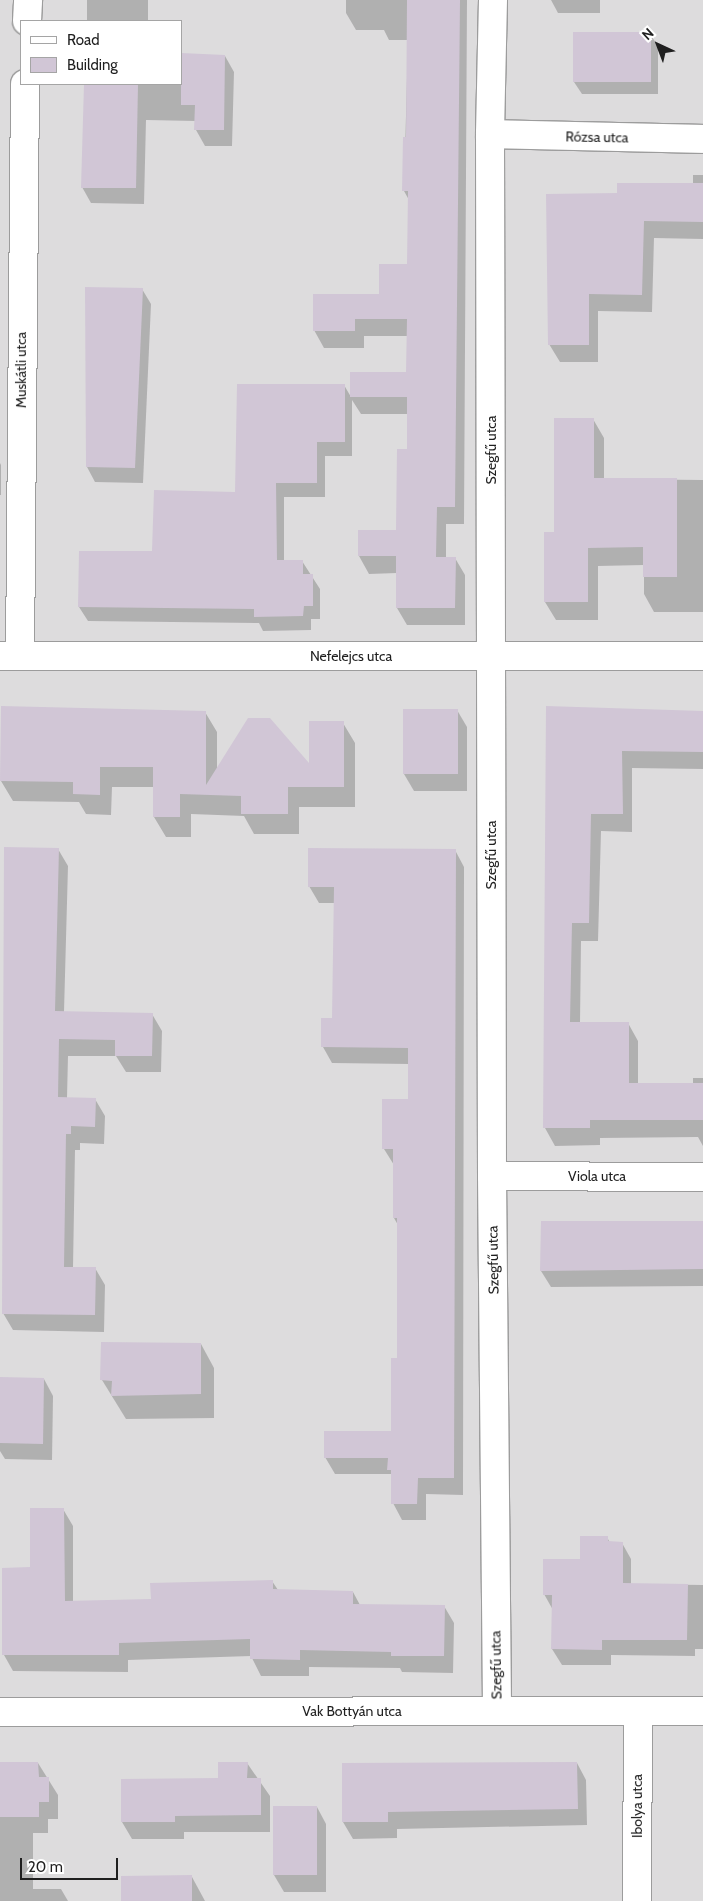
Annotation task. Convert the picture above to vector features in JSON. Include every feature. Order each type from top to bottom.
[{"type":"street","points":[[27,20],[28,0]]},
{"type":"street","name":"Szegfű utca","points":[[493,0],[490,134],[492,1176],[497,1710]]},
{"type":"street","name":"Muskátli utca","points":[[10,656],[11,160],[25,85]]},
{"type":"street","name":"Rózsa utca","points":[[490,134],[703,139]]},
{"type":"street","name":"Nefelejcs utca","points":[[10,656],[703,656]]},
{"type":"street","name":"Viola utca","points":[[492,1176],[703,1177]]},
{"type":"street","name":"Ibolya utca","points":[[636,1901],[638,1711]]},
{"type":"street","name":"Vak Bottyán utca","points":[[0,1712],[703,1711]]},
{"type":"shaded area","points":[[0,0],[703,0],[703,1901],[0,1901]]},
{"type":"building","points":[[407,0],[460,0],[455,507],[437,507],[436,557],[456,557],[455,608],[396,608],[396,556],[358,556],[358,530],[396,530],[397,449],[407,449],[407,397],[350,397],[350,372],[406,372],[407,319],[355,319],[355,331],[313,331],[313,294],[379,294],[379,264],[407,264],[408,191],[402,191],[403,137],[406,137]]},
{"type":"building","points":[[573,32],[651,32],[651,82],[573,82]]},
{"type":"building","points":[[182,53],[225,55],[224,130],[194,130],[195,105],[181,105]]},
{"type":"building","points":[[84,85],[138,85],[136,188],[81,188]]},
{"type":"building","points":[[617,183],[703,183],[703,222],[644,221],[642,295],[589,294],[589,345],[548,345],[546,194],[617,193]]},
{"type":"building","points":[[85,287],[143,288],[135,468],[86,467]]},
{"type":"building","points":[[237,384],[345,384],[345,442],[317,442],[317,483],[276,483],[277,560],[303,560],[303,574],[313,574],[313,606],[304,606],[303,616],[254,617],[254,609],[78,607],[79,551],[152,551],[154,490],[235,492]]},
{"type":"building","points":[[554,418],[594,418],[594,478],[677,478],[677,577],[643,577],[643,547],[588,548],[588,602],[544,602],[544,532],[554,532]]},
{"type":"building","points":[[1,706],[206,711],[206,785],[248,718],[270,718],[309,763],[309,721],[344,721],[344,787],[288,787],[288,814],[241,814],[241,796],[180,794],[180,817],[153,817],[153,767],[100,767],[100,795],[73,794],[73,782],[0,781]]},
{"type":"building","points":[[546,706],[703,711],[703,752],[622,751],[623,814],[591,814],[589,923],[572,923],[570,1022],[629,1022],[629,1083],[703,1083],[703,1120],[590,1120],[590,1128],[543,1128]]},
{"type":"building","points":[[403,709],[458,709],[458,774],[403,774]]},
{"type":"building","points":[[4,847],[59,848],[55,1011],[153,1013],[152,1056],[115,1056],[115,1040],[59,1039],[58,1097],[96,1098],[95,1127],[71,1126],[71,1134],[66,1134],[64,1267],[96,1267],[95,1315],[2,1314]]},
{"type":"building","points":[[308,848],[456,849],[454,1478],[418,1478],[417,1504],[391,1504],[391,1470],[387,1470],[388,1458],[324,1458],[324,1431],[391,1431],[391,1358],[397,1358],[397,1218],[393,1218],[393,1149],[382,1149],[382,1099],[408,1099],[408,1048],[321,1047],[321,1018],[332,1018],[334,887],[308,887]]},
{"type":"building","points":[[541,1221],[703,1221],[703,1269],[540,1271]]},
{"type":"building","points":[[101,1342],[201,1343],[201,1394],[111,1396],[112,1381],[100,1380]]},
{"type":"building","points":[[0,1377],[44,1378],[43,1444],[0,1443]]},
{"type":"building","points":[[30,1508],[64,1508],[65,1601],[151,1599],[150,1583],[273,1580],[273,1589],[353,1591],[353,1604],[445,1605],[444,1656],[391,1656],[391,1652],[300,1650],[300,1660],[250,1659],[250,1639],[119,1643],[119,1655],[2,1655],[2,1568],[30,1567]]},
{"type":"building","points":[[580,1536],[608,1536],[608,1541],[623,1542],[623,1583],[688,1584],[687,1640],[602,1640],[602,1650],[551,1649],[552,1595],[543,1595],[543,1559],[580,1559]]},
{"type":"building","points":[[0,1762],[38,1762],[39,1777],[49,1777],[49,1802],[39,1802],[39,1817],[0,1817]]},
{"type":"building","points":[[218,1762],[248,1762],[247,1778],[261,1778],[261,1815],[175,1816],[175,1822],[121,1822],[121,1779],[218,1778]]},
{"type":"building","points":[[577,1762],[578,1809],[388,1812],[388,1822],[342,1822],[342,1763]]},
{"type":"building","points":[[273,1806],[317,1806],[317,1875],[273,1875]]},
{"type":"building","points":[[192,1875],[192,1901],[121,1901],[121,1876]]}]
